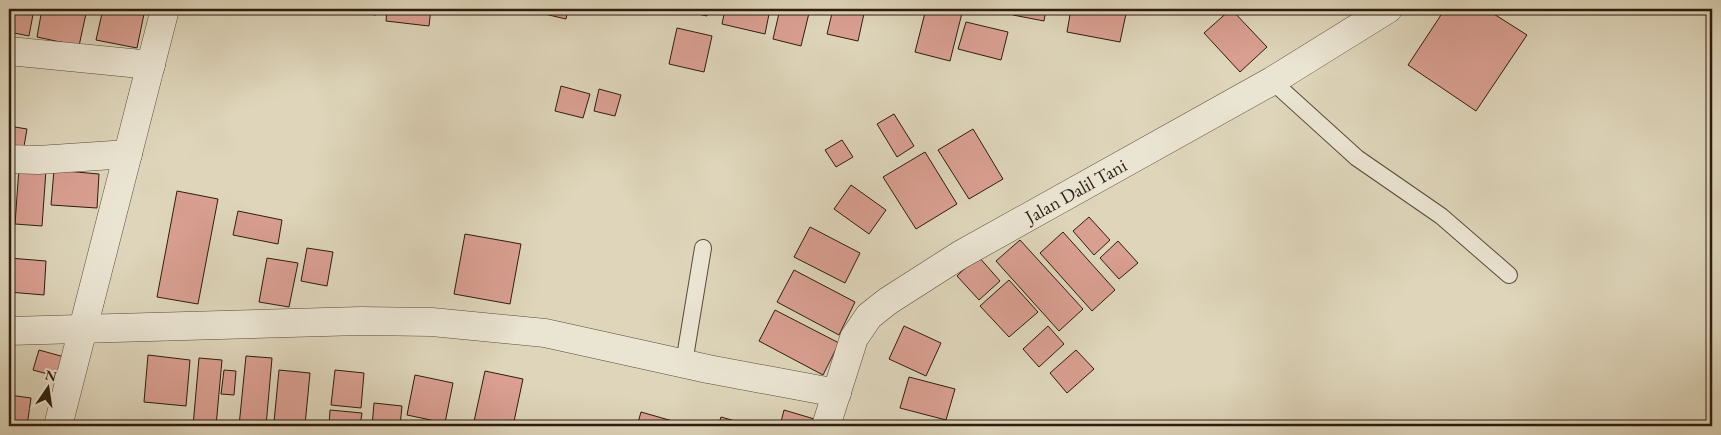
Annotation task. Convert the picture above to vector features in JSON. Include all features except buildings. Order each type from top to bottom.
[{"type":"street","points":[[58,426],[165,9]]},
{"type":"street","name":"Jalan Dalil Tani","points":[[826,426],[854,338],[869,316],[888,301],[960,255],[1272,81],[1388,9]]},
{"type":"street","points":[[9,51],[150,65]]},
{"type":"street","points":[[9,159],[38,160],[128,154]]},
{"type":"street","points":[[9,331],[361,321],[432,322],[545,333],[837,393]]},
{"type":"lane","points":[[1272,81],[1357,158],[1441,216],[1509,274]]},
{"type":"lane","points":[[684,363],[703,248]]}]
